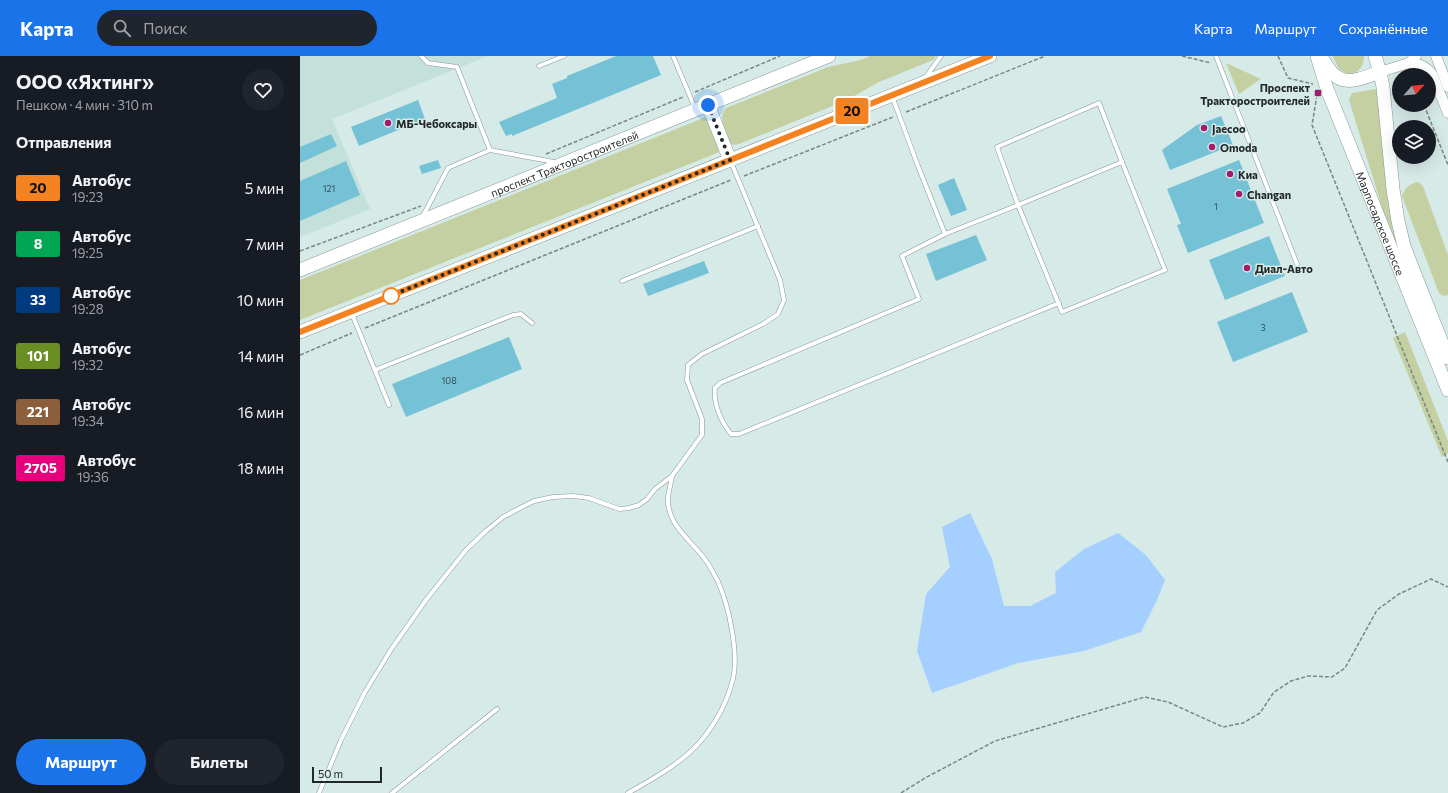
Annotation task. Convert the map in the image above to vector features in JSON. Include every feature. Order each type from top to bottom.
[{"type":"main road","name":"проспект Тракторостроителей","points":[[300,270],[829,56]]},
{"type":"main road","points":[[300,332],[990,56]]},
{"type":"main road","name":"Марпосадское шоссе","points":[[1317,56],[1327,89],[1448,390]]},
{"type":"main road","points":[[1322,56],[1332,73],[1338,78],[1346,81],[1380,72]]},
{"type":"main road","name":"Марпосадское шоссе","points":[[1375,56],[1380,72],[1393,188],[1398,221],[1404,246],[1448,358]]},
{"type":"main road","points":[[708,105],[730,160]]},
{"type":"street","points":[[1436,56],[1448,87]]},
{"type":"street","points":[[1380,72],[1412,60],[1419,64],[1432,74],[1448,114]]},
{"type":"lane","points":[[421,56],[428,63],[457,66],[490,150]]},
{"type":"lane","points":[[539,66],[564,56]]},
{"type":"lane","points":[[673,56],[695,110]]},
{"type":"lane","points":[[922,83],[941,56]]},
{"type":"lane","points":[[1216,56],[1297,264]]},
{"type":"lane","points":[[891,96],[945,234]]},
{"type":"lane","points":[[1099,103],[1122,162],[1165,270],[1062,312],[1018,205],[997,147],[1099,103]]},
{"type":"lane","points":[[421,221],[448,168],[490,150],[562,164]]},
{"type":"lane","points":[[319,793],[341,740],[365,692],[392,648],[426,600],[466,550],[486,531],[503,517],[522,507],[534,501],[553,497],[573,496],[589,498],[619,509],[639,505],[647,499],[655,489],[672,476],[702,435],[702,419],[687,380],[688,365],[702,354],[763,324],[778,314],[784,300],[780,280],[730,160]]},
{"type":"lane","points":[[1059,303],[739,434],[731,434],[724,426],[714,397],[715,388],[720,384],[919,299],[902,256],[945,234],[1122,162]]},
{"type":"lane","points":[[622,281],[758,226]]},
{"type":"lane","points":[[351,312],[389,405]]},
{"type":"lane","points":[[375,370],[513,315],[521,314],[532,323]]},
{"type":"lane","points":[[628,793],[676,764],[704,738],[726,700],[733,678],[733,643],[727,608],[719,583],[708,563],[674,523],[670,512],[668,498],[672,476]]},
{"type":"lane","points":[[392,793],[497,709]]},
{"type":"path","points":[[694,92],[780,56]]},
{"type":"path","points":[[904,112],[1045,56]]},
{"type":"path","points":[[1182,56],[1220,66]]},
{"type":"path","points":[[1278,56],[1288,78],[1314,85]]},
{"type":"path","points":[[1318,93],[1312,125],[1448,462]]},
{"type":"path","points":[[535,159],[686,96]]},
{"type":"path","points":[[1427,112],[1448,165]]},
{"type":"path","points":[[745,175],[893,116]]},
{"type":"path","points":[[362,329],[729,181]]},
{"type":"path","points":[[300,251],[431,202]]},
{"type":"path","points":[[300,355],[350,334]]},
{"type":"path","points":[[901,793],[925,778],[995,741],[1145,697],[1168,702],[1223,727],[1243,723],[1260,713],[1274,692],[1291,681],[1308,676],[1332,677],[1345,668],[1377,610],[1398,594],[1431,579],[1448,587]]},
{"type":"shaded area","points":[[300,56],[488,56],[332,119],[370,209],[300,237]]},
{"type":"green space","points":[[870,56],[936,56],[933,60],[879,82],[847,100],[739,144],[733,145],[729,142],[722,120],[723,111],[726,108],[828,67],[861,60]]},
{"type":"green space","points":[[1333,56],[1364,56],[1364,61],[1357,72],[1349,74],[1340,69]]},
{"type":"green space","points":[[1226,63],[1261,79],[1239,94]]},
{"type":"green space","points":[[1376,89],[1379,90],[1387,193],[1392,227],[1396,241],[1395,244],[1386,220],[1349,100],[1352,93]]},
{"type":"green space","points":[[706,117],[720,150],[717,153],[300,320],[300,280]]},
{"type":"green space","points":[[1418,182],[1423,186],[1448,255],[1448,295],[1443,296],[1439,293],[1402,196],[1408,187]]},
{"type":"green space","points":[[1405,332],[1448,441],[1448,453],[1442,457],[1393,338]]},
{"type":"water","points":[[970,513],[992,559],[1004,606],[1030,606],[1056,593],[1055,572],[1084,549],[1118,533],[1146,555],[1165,580],[1141,632],[1084,651],[1018,663],[932,693],[917,651],[926,594],[950,567],[942,527]]},
{"type":"building","points":[[616,56],[653,56],[661,75],[512,136],[512,134],[506,136],[499,122],[557,98],[552,84],[567,78],[567,76]]},
{"type":"building","points":[[418,100],[425,119],[359,146],[351,127]]},
{"type":"building","points":[[1221,116],[1233,145],[1170,170],[1162,150],[1197,125]]},
{"type":"building","points":[[331,134],[337,146],[300,163],[300,147]]},
{"type":"building","points":[[438,160],[441,168],[422,174],[419,166]]},
{"type":"building","points":[[1239,160],[1264,223],[1188,253],[1177,225],[1181,224],[1167,189]]},
{"type":"building","points":[[346,161],[360,195],[300,221],[300,181]]},
{"type":"building","points":[[954,178],[967,210],[951,216],[938,185]]},
{"type":"building","points":[[976,235],[987,260],[936,281],[926,254]]},
{"type":"building","name":"Диал-Авто","points":[[1269,236],[1285,276],[1225,300],[1209,260]]},
{"type":"building","points":[[704,261],[709,273],[648,296],[643,284]]},
{"type":"building","points":[[1292,292],[1308,332],[1233,362],[1217,322]]},
{"type":"building","points":[[509,337],[522,369],[406,417],[392,384]]},
{"type":"bus line","name":"20","points":[[300,332],[990,56]]},
{"type":"place","name":"Проспект Тракторостроителей","points":[[1318,93]]},
{"type":"place","name":"МБ-Чебоксары","points":[[388,123]]},
{"type":"place","name":"Jaecoo","points":[[1204,128]]},
{"type":"place","name":"Omoda","points":[[1212,147]]},
{"type":"place","name":"Киа","points":[[1230,174]]},
{"type":"place","name":"Changan","points":[[1239,194]]},
{"type":"place","name":"Диал-Авто","points":[[1247,268]]},
{"type":"route","points":[[391,296],[730,160],[708,105]]}]
